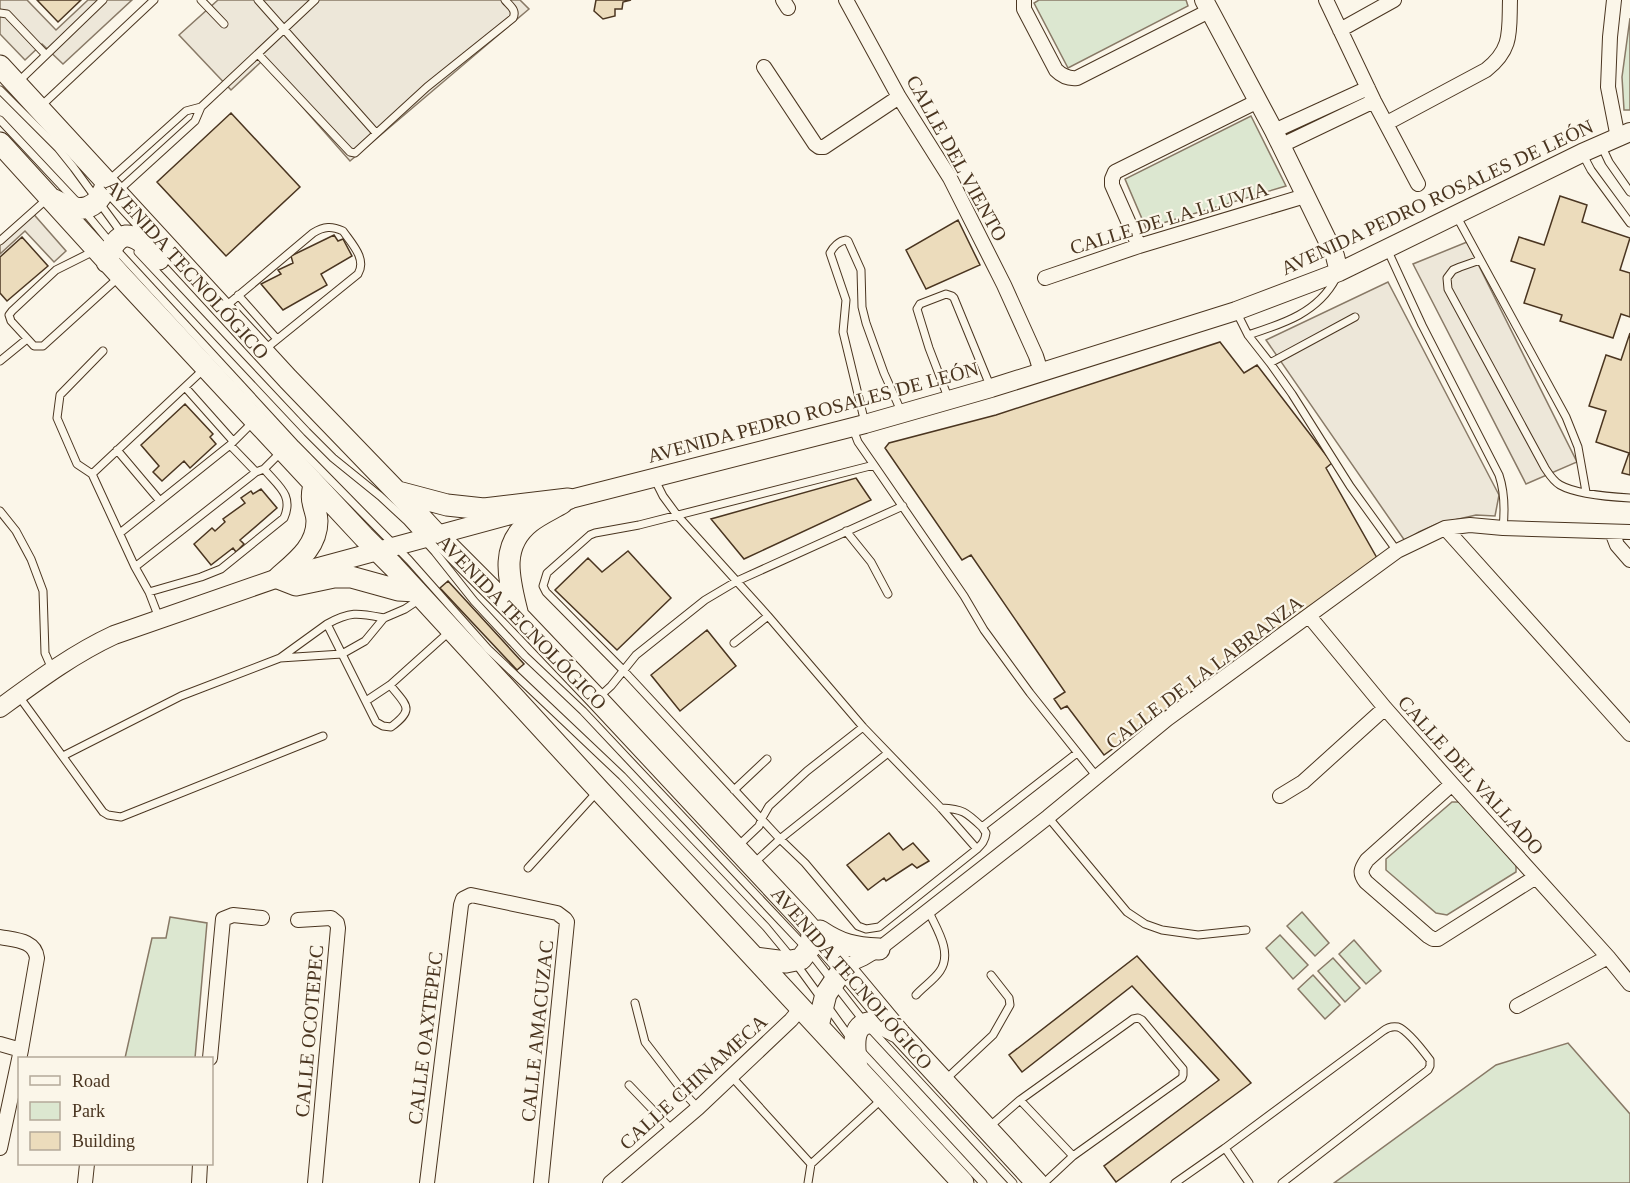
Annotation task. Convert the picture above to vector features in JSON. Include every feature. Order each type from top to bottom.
[{"type":"main road","points":[[1207,5],[1277,138],[1335,256],[1339,272]]},
{"type":"main road","name":"AVENIDA TECNOLÓGICO","points":[[0,66],[8,87],[39,108],[101,196],[230,302],[269,345],[288,379],[398,492],[430,536],[519,617],[751,865],[804,941],[830,984],[899,1033],[1037,1183]]},
{"type":"main road","name":"AVENIDA PEDRO ROSALES DE LEÓN","points":[[7,700],[52,670],[114,635],[278,578],[568,499],[859,426],[991,388],[1236,311],[1339,272],[1616,138]]},
{"type":"main road","points":[[0,143],[49,197],[112,254],[206,367],[314,484],[387,549],[419,595],[963,1183]]},
{"type":"main road","points":[[49,197],[67,207],[101,196]]},
{"type":"main road","points":[[112,254],[135,237],[145,243],[248,354],[288,379]]},
{"type":"main road","points":[[314,484],[312,501],[317,522],[315,536],[308,549],[278,578],[296,585],[334,577],[351,577],[419,595]]},
{"type":"main road","points":[[398,492],[447,505],[484,509],[568,499]]},
{"type":"main road","points":[[519,617],[510,582],[508,564],[511,547],[518,534],[532,520],[568,499]]},
{"type":"main road","points":[[755,958],[786,962],[804,941],[833,939],[846,946],[879,949]]},
{"type":"main road","points":[[801,1008],[830,984]]},
{"type":"main road","points":[[818,1026],[830,984]]},
{"type":"main road","points":[[858,1068],[854,1043],[857,1031],[863,1025],[878,1023],[899,1033]]},
{"type":"street","name":"CALLE DEL VIENTO","points":[[846,0],[899,97],[950,178],[1004,285],[1041,372]]},
{"type":"street","points":[[1024,0],[1024,9],[1056,70],[1060,75],[1071,79],[1077,78],[1207,5]]},
{"type":"street","points":[[1326,0],[1418,184]]},
{"type":"street","points":[[1340,30],[1394,0]]},
{"type":"street","points":[[1387,123],[1497,62],[1508,41],[1510,0]]},
{"type":"street","points":[[1614,0],[1608,87],[1616,138]]},
{"type":"street","points":[[764,67],[819,147],[824,147],[899,97]]},
{"type":"street","points":[[1277,138],[1371,94]]},
{"type":"street","points":[[1139,246],[1112,185],[1115,172],[1258,101]]},
{"type":"street","name":"CALLE DE LA LLUVIA","points":[[1045,278],[1139,246],[1305,196]]},
{"type":"street","name":"CALLE DE LA LABRANZA","points":[[830,984],[879,949],[1048,817],[1167,719],[1397,551],[1445,528],[1470,525],[1630,532]]},
{"type":"street","points":[[1445,528],[1630,734]]},
{"type":"street","points":[[1612,532],[1617,545],[1630,560]]},
{"type":"street","name":"CALLE DEL VALLADO","points":[[1310,616],[1385,708],[1630,984]]},
{"type":"street","points":[[1280,796],[1303,782],[1385,708]]},
{"type":"street","points":[[1452,784],[1367,860],[1361,873],[1366,882],[1428,936],[1438,939],[1536,877]]},
{"type":"street","name":"CALLE AMACUZAC","points":[[464,899],[471,895],[557,913],[567,922],[540,1183]]},
{"type":"street","name":"CALLE OAXTEPEC","points":[[427,1183],[459,917],[464,899]]},
{"type":"street","points":[[210,1057],[223,919],[233,915],[262,918]]},
{"type":"street","name":"CALLE OCOTEPEC","points":[[298,920],[331,918],[337,923],[338,928],[315,1183]]},
{"type":"street","points":[[0,937],[26,942],[34,948],[37,958],[20,1057]]},
{"type":"street","points":[[1517,1006],[1608,957]]},
{"type":"street","name":"CALLE CHINAMECA","points":[[610,1183],[698,1108],[801,1008]]},
{"type":"street","points":[[0,1044],[21,1050]]},
{"type":"street","points":[[0,1148],[18,1064]]},
{"type":"street","points":[[85,1183],[87,1165]]},
{"type":"street","points":[[199,1183],[200,1165]]},
{"type":"lane","points":[[103,0],[46,55],[8,87],[101,196],[112,254],[333,458],[430,536],[474,601],[804,941],[830,984],[854,1043],[983,1183]]},
{"type":"lane","points":[[39,108],[154,0]]},
{"type":"lane","points":[[201,0],[224,24]]},
{"type":"lane","points":[[258,0],[376,133]]},
{"type":"lane","points":[[101,196],[166,147],[195,121],[201,107],[315,0]]},
{"type":"lane","points":[[258,54],[350,152],[355,153],[427,87],[513,18],[513,9],[505,0]]},
{"type":"lane","points":[[0,13],[7,14],[46,55]]},
{"type":"lane","points":[[101,196],[156,137],[186,111],[201,107]]},
{"type":"lane","points":[[0,120],[101,196],[112,254],[296,444],[387,549],[622,776],[766,927],[804,941]]},
{"type":"lane","points":[[156,137],[166,147]]},
{"type":"lane","points":[[1616,138],[1609,162],[1630,192]]},
{"type":"lane","points":[[1582,153],[1591,170],[1630,223]]},
{"type":"lane","points":[[0,241],[49,197]]},
{"type":"lane","points":[[1456,214],[1566,417],[1578,447],[1586,492]]},
{"type":"lane","points":[[230,302],[321,228],[328,226],[343,231],[361,261],[360,270],[354,278],[269,345]]},
{"type":"lane","points":[[902,414],[866,324],[862,307],[861,270],[848,241],[842,241],[830,253],[844,292],[846,309],[843,332],[859,426],[858,442],[964,596],[989,638],[1097,777]]},
{"type":"lane","points":[[1387,249],[1422,325],[1499,475],[1505,504],[1503,528]]},
{"type":"lane","points":[[112,254],[43,346],[34,346],[10,321],[9,315],[12,311],[56,270],[112,254]]},
{"type":"lane","points":[[1480,260],[1450,273],[1448,289],[1545,468],[1561,486],[1612,497],[1630,498]]},
{"type":"lane","points":[[1248,335],[1281,324],[1305,312],[1323,297],[1339,272]]},
{"type":"lane","points":[[949,400],[917,311],[917,306],[920,304],[946,294],[954,298],[991,388]]},
{"type":"lane","points":[[846,309],[862,307]]},
{"type":"lane","points":[[1236,311],[1248,335],[1270,363],[1350,486],[1397,551]]},
{"type":"lane","points":[[1270,363],[1355,317]]},
{"type":"lane","points":[[0,362],[27,339]]},
{"type":"lane","points":[[103,351],[60,394],[57,418],[77,464],[92,474],[160,619]]},
{"type":"lane","points":[[92,474],[206,367]]},
{"type":"lane","points":[[185,387],[256,472]]},
{"type":"lane","points":[[120,532],[231,443],[255,419]]},
{"type":"lane","points":[[117,450],[160,501]]},
{"type":"lane","points":[[135,567],[256,472],[264,469],[284,450]]},
{"type":"lane","points":[[874,465],[639,525],[590,535],[547,573],[543,586],[805,863],[858,926],[870,930],[879,927],[984,842],[986,833],[971,817],[959,809],[941,808]]},
{"type":"lane","points":[[149,592],[221,569],[284,518],[288,502],[284,492],[264,469]]},
{"type":"lane","points":[[654,477],[663,496],[677,515],[863,727],[977,849]]},
{"type":"lane","points":[[597,699],[611,686],[636,655],[705,600],[737,581],[903,506]]},
{"type":"lane","points":[[0,511],[16,531],[32,558],[43,591],[45,653],[52,670]]},
{"type":"lane","points":[[846,531],[871,562],[888,594]]},
{"type":"lane","points":[[280,658],[342,654],[365,641],[384,618],[405,609],[419,595]]},
{"type":"lane","points":[[63,756],[181,696],[280,658],[342,616],[358,613],[384,618]]},
{"type":"lane","points":[[734,643],[768,616]]},
{"type":"lane","points":[[327,624],[376,722],[391,727],[404,717],[407,710],[406,705],[390,685]]},
{"type":"lane","points":[[366,701],[390,685],[451,630]]},
{"type":"lane","points":[[7,700],[63,756],[103,812],[121,817],[323,736]]},
{"type":"lane","points":[[735,849],[759,826],[769,806],[807,771],[863,727]]},
{"type":"lane","points":[[751,865],[888,753]]},
{"type":"lane","points":[[982,827],[1077,753]]},
{"type":"lane","points":[[734,790],[767,759]]},
{"type":"lane","points":[[528,868],[599,790]]},
{"type":"lane","points":[[1048,817],[1127,912],[1145,924],[1161,930],[1198,935],[1246,930]]},
{"type":"lane","points":[[916,995],[940,971],[946,957],[944,946],[928,909]]},
{"type":"lane","points":[[943,1081],[993,1035],[1010,1005],[1009,998],[991,975]]},
{"type":"lane","points":[[830,984],[1013,1183]]},
{"type":"lane","points":[[635,1003],[645,1042],[698,1108]]},
{"type":"lane","points":[[988,1129],[1020,1100],[1133,1019],[1142,1020],[1183,1070],[1182,1078],[1073,1156],[1044,1183]]},
{"type":"lane","points":[[1175,1183],[1226,1148],[1383,1030],[1395,1026],[1402,1029],[1430,1060],[1428,1070],[1282,1183]]},
{"type":"lane","points":[[731,1076],[811,1164]]},
{"type":"lane","points":[[629,1085],[672,1130]]},
{"type":"lane","points":[[808,1183],[811,1164],[884,1097]]},
{"type":"lane","points":[[1020,1100],[1073,1156]]},
{"type":"lane","points":[[1226,1148],[1249,1183]]},
{"type":"green space","points":[[1039,0],[1186,0],[1188,6],[1068,68],[1034,3]]},
{"type":"green space","points":[[1630,18],[1630,110],[1624,110],[1622,77]]},
{"type":"green space","points":[[1251,116],[1286,186],[1146,228],[1125,179]]},
{"type":"green space","points":[[1452,802],[1461,802],[1516,863],[1516,872],[1447,915],[1436,913],[1386,870],[1386,859]]},
{"type":"green space","points":[[1302,912],[1329,943],[1315,956],[1287,926]]},
{"type":"green space","points":[[170,917],[207,923],[195,1057],[125,1057],[152,938],[166,938]]},
{"type":"green space","points":[[1280,935],[1308,965],[1293,979],[1266,948]]},
{"type":"green space","points":[[1354,940],[1381,971],[1366,984],[1339,954]]},
{"type":"green space","points":[[1333,958],[1360,988],[1345,1002],[1318,971]]},
{"type":"green space","points":[[1313,975],[1340,1005],[1325,1019],[1298,989]]},
{"type":"green space","points":[[1568,1043],[1630,1114],[1630,1183],[1334,1183],[1496,1065]]},
{"type":"shaded area","points":[[0,0],[27,0],[56,30],[88,0],[132,0],[63,64],[42,44],[25,60],[0,34]]},
{"type":"shaded area","points":[[218,0],[520,0],[529,9],[350,161],[262,61],[231,90],[179,35]]},
{"type":"shaded area","points":[[30,210],[66,251],[54,262],[25,231],[0,254],[0,236]]},
{"type":"shaded area","points":[[1467,242],[1577,462],[1526,484],[1413,264]]},
{"type":"shaded area","points":[[1388,282],[1499,495],[1495,516],[1476,515],[1437,524],[1405,541],[1266,340]]},
{"type":"building","points":[[37,0],[81,0],[58,22]]},
{"type":"building","points":[[596,0],[631,0],[623,2],[622,9],[615,9],[615,16],[603,19],[594,11]]},
{"type":"building","points":[[231,113],[300,187],[226,256],[157,182]]},
{"type":"building","points":[[1560,196],[1587,205],[1582,222],[1630,238],[1620,270],[1630,273],[1630,317],[1621,314],[1613,338],[1560,321],[1562,315],[1524,303],[1535,269],[1511,261],[1519,237],[1544,245]]},
{"type":"building","points":[[958,220],[980,265],[926,289],[906,250]]},
{"type":"building","points":[[334,235],[338,241],[343,239],[352,256],[321,274],[327,285],[283,310],[261,284],[281,274],[278,270],[293,263],[291,256]]},
{"type":"building","points":[[22,237],[48,266],[7,301],[0,293],[0,257]]},
{"type":"building","points":[[1630,333],[1630,475],[1622,473],[1629,453],[1596,442],[1606,411],[1589,406],[1606,355],[1621,360]]},
{"type":"building","points":[[1220,342],[1244,373],[1257,365],[1332,463],[1326,468],[1377,558],[1104,755],[1067,706],[1061,709],[1054,699],[1065,692],[971,555],[962,560],[885,448],[889,443],[996,415]]},
{"type":"building","points":[[185,404],[213,434],[210,437],[216,444],[190,468],[184,461],[162,481],[153,472],[159,466],[141,445]]},
{"type":"building","points":[[856,478],[871,500],[744,559],[711,519]]},
{"type":"building","points":[[261,489],[277,508],[240,540],[244,544],[236,552],[233,548],[211,565],[194,544],[212,528],[215,531],[225,522],[223,519],[245,503],[241,498],[251,491],[253,494]]},
{"type":"building","points":[[628,551],[671,598],[617,650],[555,590],[588,558],[602,572]]},
{"type":"building","points":[[448,581],[524,664],[517,670],[440,588]]},
{"type":"building","points":[[707,630],[736,666],[680,711],[651,675]]},
{"type":"building","points":[[889,833],[903,850],[913,843],[929,861],[917,868],[912,864],[886,881],[884,878],[868,890],[847,865]]},
{"type":"building","points":[[1137,956],[1251,1083],[1116,1182],[1104,1166],[1219,1080],[1132,986],[1022,1072],[1009,1055]]}]
